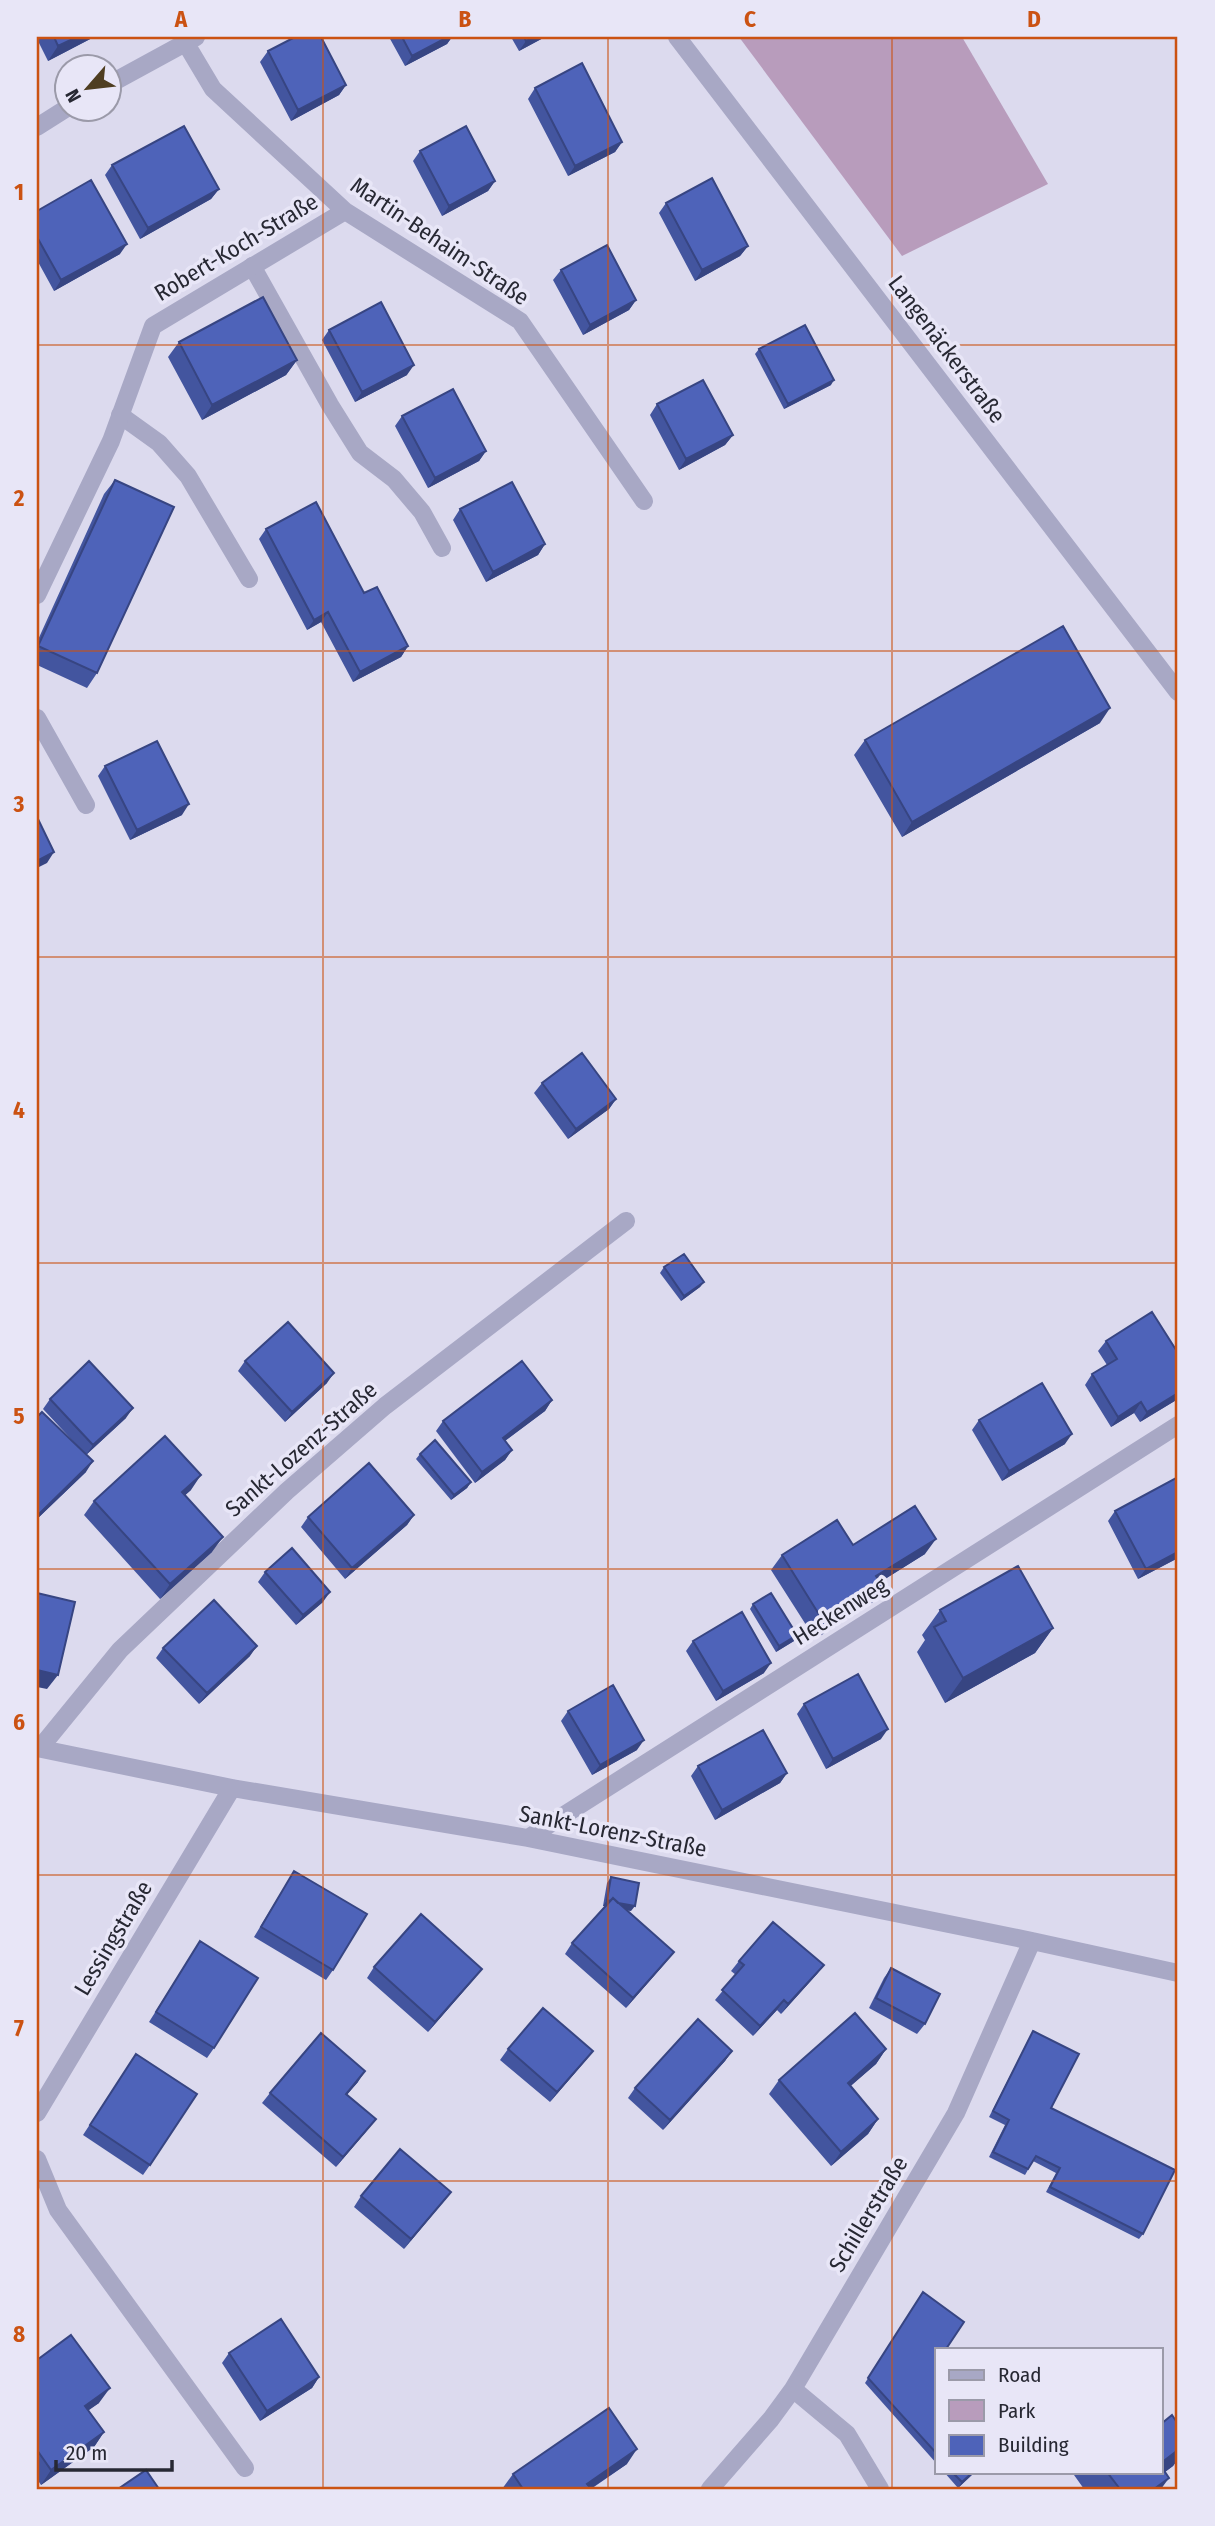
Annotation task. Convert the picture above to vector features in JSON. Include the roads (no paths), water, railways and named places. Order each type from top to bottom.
[{"type":"street","name":"Langenäckerstraße","points":[[677,37],[1178,692]]},
{"type":"street","points":[[122,77],[188,39]]},
{"type":"street","name":"Martin-Behaim-Straße","points":[[188,39],[213,89],[345,211],[520,321],[644,501]]},
{"type":"street","points":[[37,127],[52,118]]},
{"type":"street","name":"Robert-Koch-Straße","points":[[37,595],[111,441],[153,326],[345,211]]},
{"type":"street","points":[[252,266],[360,453],[394,479],[422,512],[442,548]]},
{"type":"street","points":[[120,415],[159,443],[188,476],[249,579]]},
{"type":"street","points":[[37,718],[86,805]]},
{"type":"street","name":"Sankt-Lozenz-Straße","points":[[39,1748],[120,1650],[288,1491],[385,1406],[626,1221]]},
{"type":"street","name":"Heckenweg","points":[[528,1838],[1178,1425]]},
{"type":"street","name":"Sankt-Lorenz-Straße","points":[[39,1748],[232,1788],[528,1838],[1178,1973]]},
{"type":"street","name":"Lessingstraße","points":[[37,2113],[232,1788]]},
{"type":"street","name":"Schillerstraße","points":[[710,2489],[771,2419],[793,2389],[956,2113],[1032,1941]]},
{"type":"street","points":[[37,2159],[58,2210],[245,2468]]},
{"type":"street","points":[[793,2389],[847,2434],[880,2489]]}]
